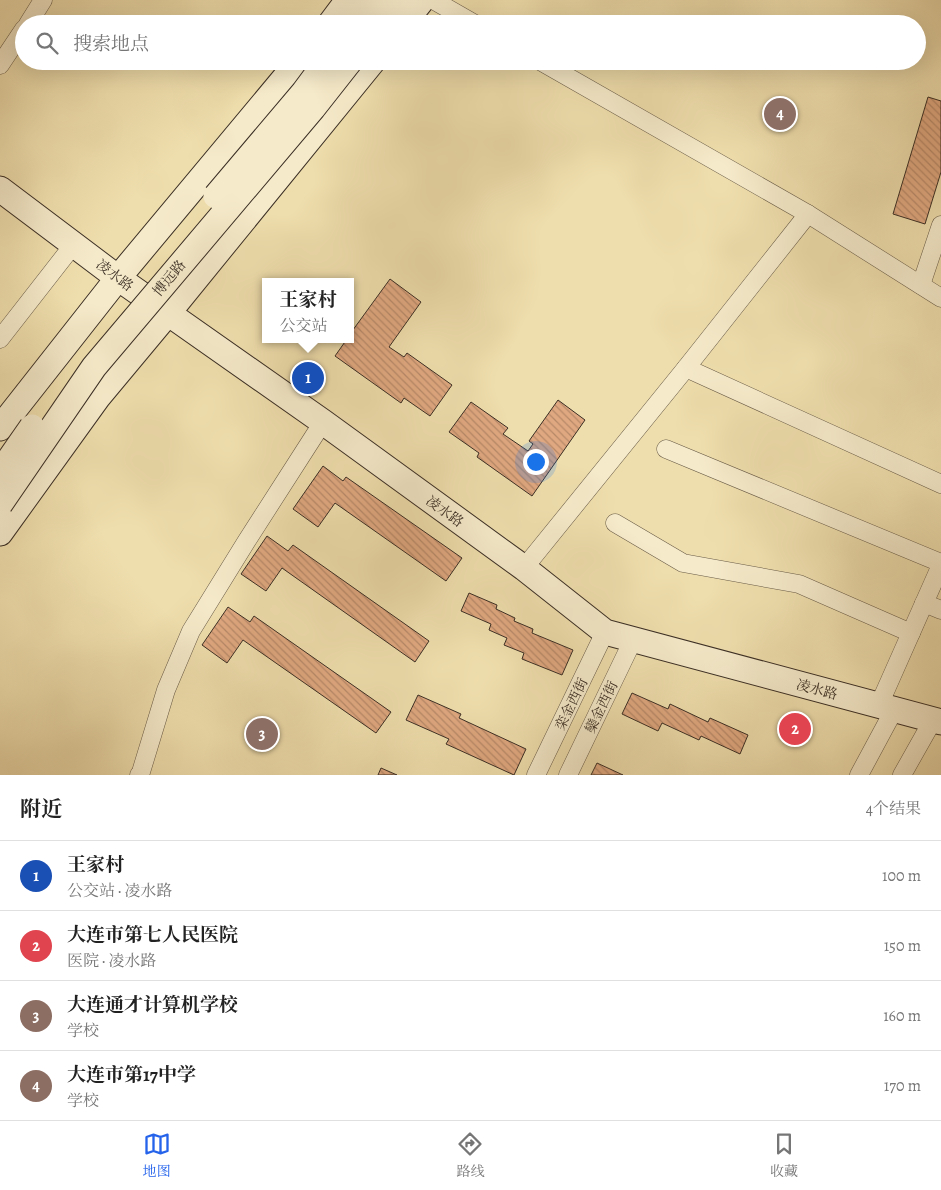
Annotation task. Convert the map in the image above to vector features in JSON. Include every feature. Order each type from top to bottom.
[{"type":"main road","points":[[337,15],[348,0]]},
{"type":"main road","points":[[363,15],[374,0]]},
{"type":"main road","points":[[387,15],[398,0]]},
{"type":"main road","points":[[410,15],[422,0]]},
{"type":"main road","points":[[0,428],[118,278],[291,70]]},
{"type":"main road","points":[[0,473],[84,354],[304,92],[320,70]]},
{"type":"main road","name":"博远路","points":[[0,504],[94,367],[307,116],[343,70]]},
{"type":"main road","points":[[0,533],[98,397],[168,314],[366,70]]},
{"type":"main road","name":"凌水路","points":[[0,189],[118,278],[323,422],[524,568],[605,632],[937,721]]},
{"type":"street","points":[[34,15],[43,0]]},
{"type":"street","points":[[433,0],[459,15]]},
{"type":"street","points":[[0,65],[15,43]]},
{"type":"street","points":[[556,70],[808,214],[941,298]]},
{"type":"street","points":[[524,568],[808,214]]},
{"type":"street","points":[[922,285],[941,225]]},
{"type":"street","points":[[0,339],[74,244]]},
{"type":"street","points":[[686,368],[941,484]]},
{"type":"street","points":[[138,775],[141,772],[166,690],[191,630],[323,422]]},
{"type":"street","points":[[666,449],[941,564],[911,633],[887,708],[859,775]]},
{"type":"street","points":[[615,523],[682,563],[799,584],[911,633]]},
{"type":"street","points":[[924,602],[941,610]]},
{"type":"street","name":"栾金西街","points":[[536,775],[605,632]]},
{"type":"street","name":"欒金西街","points":[[568,775],[633,640]]},
{"type":"street","points":[[902,775],[937,721]]},
{"type":"building","points":[[928,97],[941,101],[941,172],[925,224],[893,214]]},
{"type":"building","points":[[390,279],[421,302],[389,347],[404,357],[407,353],[452,385],[430,416],[404,398],[401,403],[335,356],[344,343],[354,343],[354,328]]},
{"type":"building","points":[[558,400],[585,420],[532,496],[477,457],[479,453],[449,432],[471,402],[508,428],[503,434],[528,451],[533,444],[529,441]]},
{"type":"building","points":[[323,466],[343,481],[346,477],[462,558],[446,581],[335,503],[318,527],[293,509]]},
{"type":"building","points":[[267,536],[288,551],[293,545],[429,641],[415,662],[282,568],[266,591],[241,574]]},
{"type":"building","points":[[469,593],[497,605],[496,609],[515,618],[514,621],[533,629],[532,633],[573,650],[562,675],[522,659],[524,653],[504,645],[507,638],[489,630],[491,624],[461,611]]},
{"type":"building","points":[[228,607],[250,622],[254,616],[391,712],[376,733],[243,640],[227,663],[202,645]]},
{"type":"building","points":[[632,693],[668,709],[670,704],[708,722],[710,718],[748,735],[740,754],[701,736],[699,740],[662,723],[658,731],[622,714]]},
{"type":"building","points":[[418,695],[461,714],[459,718],[526,749],[514,775],[446,744],[449,739],[406,720]]},
{"type":"building","points":[[597,763],[623,775],[591,775]]},
{"type":"building","points":[[381,768],[397,775],[378,775]]},
{"type":"place","name":"大连市第17中学","points":[[780,114]]},
{"type":"place","name":"王家村","points":[[308,378]]},
{"type":"place","name":"大连市第七人民医院","points":[[795,729]]},
{"type":"place","name":"大连通才计算机学校","points":[[262,734]]}]
